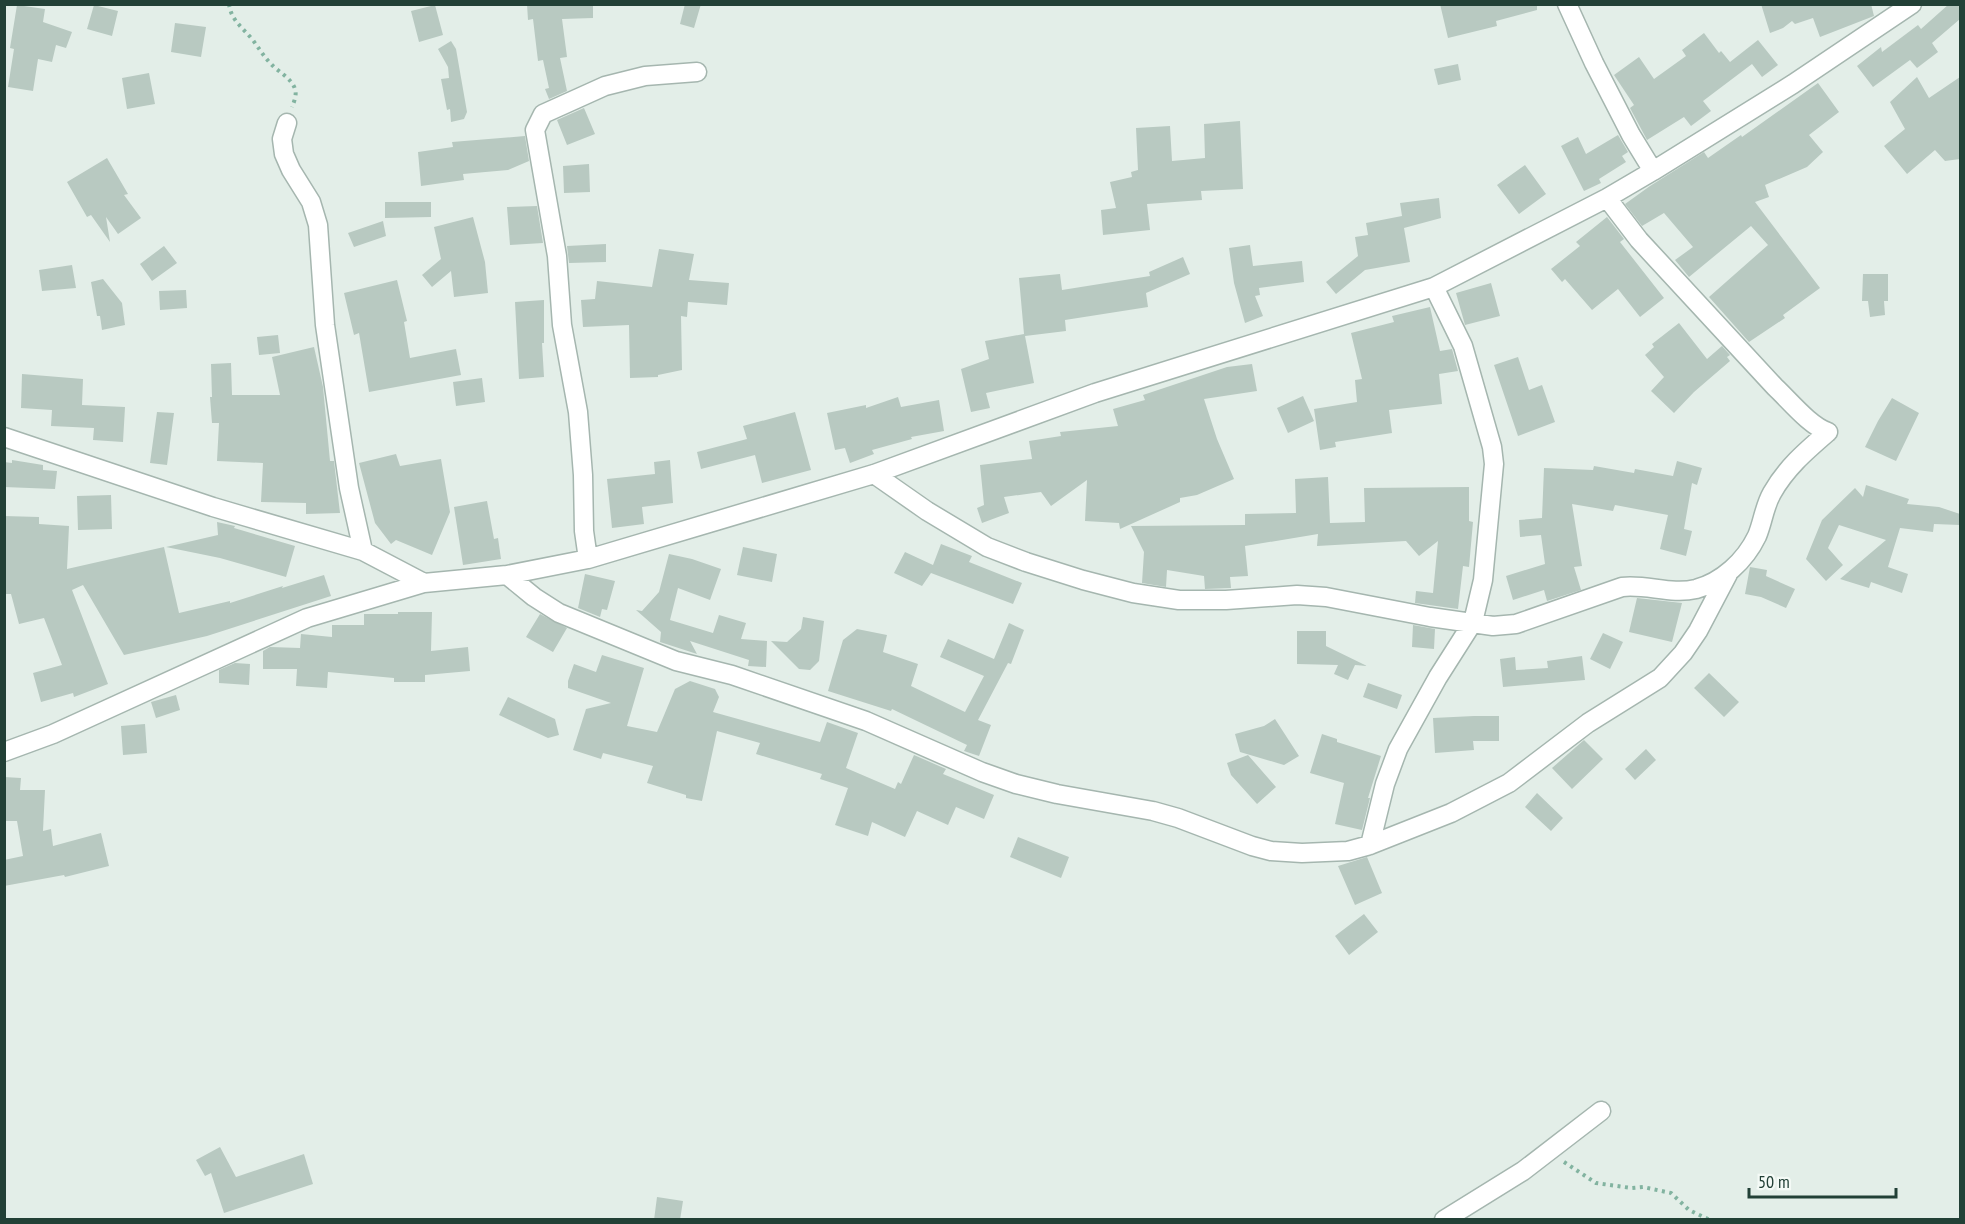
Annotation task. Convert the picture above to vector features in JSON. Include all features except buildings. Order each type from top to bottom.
[{"type":"street","points":[[1567,4],[1631,135],[1653,171]]},
{"type":"street","points":[[4,752],[53,734],[307,618],[424,583],[507,575],[588,559],[874,474],[1095,393],[1434,286],[1607,198],[1653,171],[1793,84],[1912,4]]},
{"type":"street","points":[[588,559],[584,531],[583,475],[578,412],[562,326],[557,256],[535,130],[543,114],[605,86],[645,76],[697,72]]},
{"type":"street","points":[[287,123],[282,139],[284,154],[311,202],[318,225],[325,325],[349,488],[363,551]]},
{"type":"street","points":[[507,575],[534,597],[559,613],[653,652],[676,661],[732,675],[866,721],[982,772],[1016,784],[1057,794],[1153,811],[1271,851],[1302,853],[1337,851],[1370,845],[1451,813],[1509,783],[1588,723],[1660,678],[1683,653],[1698,632],[1728,574],[1741,560],[1757,536],[1766,503],[1783,475],[1802,454],[1828,432],[1816,428],[1774,387],[1639,240],[1607,198]]},
{"type":"street","points":[[1370,845],[1385,784],[1398,749],[1438,677],[1473,622],[1483,580],[1494,464],[1492,447],[1463,346],[1434,286]]},
{"type":"street","points":[[4,437],[213,507],[363,551],[424,583]]},
{"type":"street","points":[[874,474],[927,511],[987,547],[1026,562],[1114,588],[1179,600],[1226,600],[1297,595],[1326,597],[1430,617],[1493,626],[1516,624],[1622,587],[1639,585],[1657,590],[1681,592],[1697,589],[1728,574]]},
{"type":"street","points":[[1444,1220],[1523,1171],[1600,1111]]},
{"type":"path","points":[[229,4],[230,13],[236,23],[295,89],[295,99],[287,123]]},
{"type":"path","points":[[1549,1152],[1596,1182],[1671,1193],[1689,1210],[1710,1220]]}]
